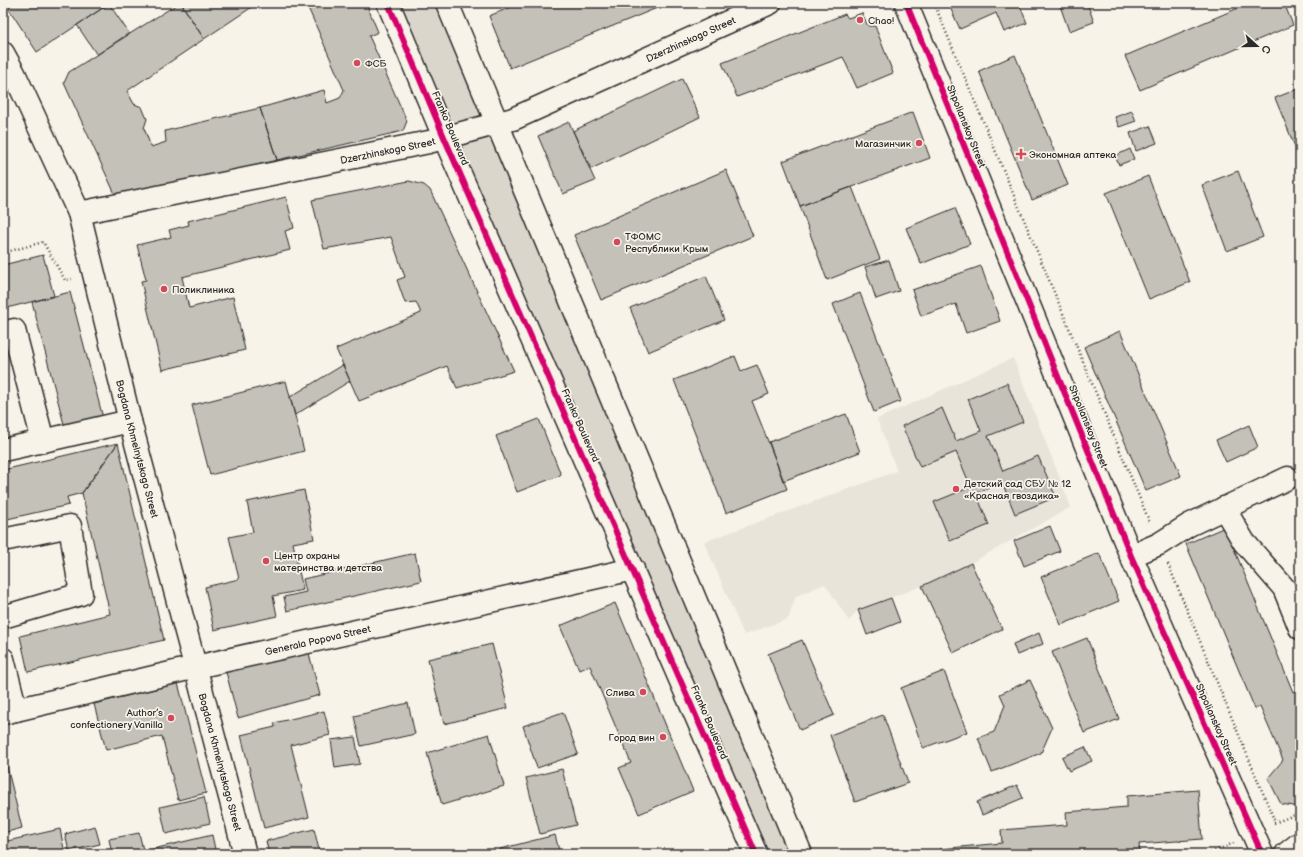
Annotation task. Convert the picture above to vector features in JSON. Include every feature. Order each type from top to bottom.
[{"type":"street","name":"Franko Boulevard","points":[[388,3],[444,137],[756,854]]},
{"type":"street","points":[[447,3],[801,854]]},
{"type":"street","name":"Dzerzhinskogo Street","points":[[79,214],[430,142],[513,119],[770,3]]},
{"type":"street","name":"Shpolianskoy Street","points":[[906,3],[1131,556],[1262,854]]},
{"type":"street","name":"Bogdana Khmelnytskogo Street","points":[[3,54],[14,73],[79,214],[130,421],[245,854]]},
{"type":"street","points":[[3,333],[14,330],[43,441]]},
{"type":"street","points":[[3,450],[130,421]]},
{"type":"street","points":[[1131,556],[1159,544],[1190,525],[1288,478]]},
{"type":"street","points":[[1224,508],[1244,542],[1292,584],[1300,628]]},
{"type":"street","points":[[3,540],[70,526],[81,594],[3,616]]},
{"type":"street","name":"Generala Popova Street","points":[[10,712],[196,667],[633,569]]},
{"type":"street","points":[[3,659],[10,712]]},
{"type":"street","points":[[1286,854],[1300,843]]},
{"type":"path","points":[[934,3],[1276,822]]},
{"type":"path","points":[[3,253],[43,242],[64,280],[94,275]]},
{"type":"shaded area","points":[[399,3],[437,3],[486,120],[450,129]]},
{"type":"shaded area","points":[[491,132],[791,854],[766,854],[455,140]]},
{"type":"shaded area","name":"Детский сад СБУ № 12 «Красная гвоздика»","points":[[1013,358],[1071,507],[971,563],[922,586],[858,610],[849,621],[825,584],[796,596],[788,619],[744,635],[704,542],[897,471],[877,419]]},
{"type":"building","points":[[5,3],[110,3],[37,52]]},
{"type":"building","points":[[181,3],[204,39],[127,91],[134,104],[142,107],[147,119],[144,128],[151,147],[166,142],[165,131],[260,108],[277,160],[125,198],[115,194],[64,83],[69,72]]},
{"type":"building","points":[[181,3],[258,3],[204,39]]},
{"type":"building","name":"ФСБ","points":[[306,3],[355,3],[356,5],[366,3],[378,32],[369,36],[407,121],[403,131],[277,160],[260,108],[324,90],[327,103],[340,98],[344,90]]},
{"type":"building","points":[[521,3],[655,3],[657,8],[510,68],[489,16]]},
{"type":"building","points":[[948,3],[1019,3],[1027,23],[1004,32],[996,13],[960,29]]},
{"type":"building","points":[[1059,3],[1087,3],[1094,22],[1069,31]]},
{"type":"building","points":[[1250,3],[1284,3],[1293,25],[1140,90],[1125,56]]},
{"type":"building","points":[[109,4],[129,33],[97,55],[77,25]]},
{"type":"building","points":[[862,13],[868,26],[875,26],[893,73],[857,88],[843,57],[737,97],[722,63],[845,14],[848,18]]},
{"type":"building","points":[[1015,55],[1068,185],[1032,200],[979,71]]},
{"type":"building","points":[[682,79],[700,117],[591,169],[573,131]]},
{"type":"building","points":[[1300,88],[1300,159],[1275,98]]},
{"type":"building","points":[[1132,111],[1136,121],[1119,127],[1115,117]]},
{"type":"building","points":[[913,112],[930,158],[800,206],[783,161]]},
{"type":"building","points":[[569,122],[595,181],[563,194],[538,136]]},
{"type":"building","points":[[1150,126],[1157,143],[1136,151],[1130,133]]},
{"type":"building","points":[[1130,149],[1134,159],[1119,165],[1115,156]]},
{"type":"building","points":[[726,170],[753,236],[601,300],[574,235]]},
{"type":"building","points":[[1238,171],[1263,237],[1227,251],[1202,185]]},
{"type":"building","points":[[1148,176],[1190,282],[1149,299],[1106,193]]},
{"type":"building","points":[[409,181],[424,185],[430,190],[514,371],[457,388],[447,366],[359,401],[336,349],[421,313],[416,302],[405,303],[397,280],[405,277],[391,237],[324,249],[312,200]]},
{"type":"building","points":[[852,187],[880,259],[827,280],[800,206]]},
{"type":"building","name":"Поликлиника","points":[[286,197],[294,228],[285,231],[290,250],[182,277],[189,308],[233,297],[245,350],[162,370],[141,281],[146,280],[137,245],[171,237],[169,230],[189,225],[188,221]]},
{"type":"building","points":[[955,208],[970,244],[921,264],[906,228]]},
{"type":"building","points":[[43,255],[54,296],[3,309],[3,265]]},
{"type":"building","points":[[889,260],[899,291],[876,299],[865,267]]},
{"type":"building","points":[[981,266],[1000,321],[966,333],[956,304],[921,316],[912,290]]},
{"type":"building","points":[[706,276],[724,320],[648,352],[630,308]]},
{"type":"building","points":[[70,292],[103,418],[65,428],[32,302]]},
{"type":"building","points":[[860,293],[901,401],[874,412],[833,304]]},
{"type":"building","points":[[1120,331],[1181,476],[1146,491],[1084,347]]},
{"type":"building","points":[[735,356],[741,371],[757,365],[769,394],[752,401],[787,489],[726,513],[674,380]]},
{"type":"building","points":[[343,365],[350,381],[295,415],[290,397]]},
{"type":"building","points":[[286,381],[304,451],[210,475],[192,405]]},
{"type":"building","points":[[1007,383],[1023,422],[988,436],[1003,471],[1038,456],[1056,497],[1015,514],[1002,482],[976,493],[989,525],[950,541],[934,502],[971,487],[956,452],[920,467],[902,426],[942,408],[956,441],[981,431],[968,399]]},
{"type":"building","points":[[846,414],[860,452],[783,481],[769,442]]},
{"type":"building","points":[[539,419],[561,475],[517,492],[496,436]]},
{"type":"building","points":[[1249,425],[1258,447],[1226,462],[1216,440]]},
{"type":"building","points":[[118,443],[164,640],[28,672],[20,636],[110,614],[82,493]]},
{"type":"building","points":[[118,443],[82,493],[67,497],[69,505],[3,520],[3,470]]},
{"type":"building","name":"Центр охраны материнства и детства","points":[[304,490],[314,539],[293,543],[303,590],[273,596],[277,616],[214,630],[205,587],[239,579],[229,537],[253,532],[247,502]]},
{"type":"building","points":[[1050,526],[1060,551],[1024,566],[1014,541]]},
{"type":"building","points":[[1225,527],[1293,692],[1300,689],[1300,807],[1281,804],[1268,778],[1283,760],[1260,707],[1255,709],[1186,544]]},
{"type":"building","points":[[415,553],[421,581],[287,611],[284,597],[306,592],[303,579]]},
{"type":"building","points":[[1099,553],[1119,601],[1061,625],[1041,577]]},
{"type":"building","points":[[971,563],[1002,629],[953,653],[922,586]]},
{"type":"building","points":[[891,598],[900,622],[867,635],[858,610]]},
{"type":"building","points":[[615,603],[693,791],[639,814],[619,768],[631,763],[590,666],[579,670],[560,626]]},
{"type":"building","points":[[1039,633],[1043,644],[1017,655],[1013,644]]},
{"type":"building","points":[[1087,638],[1119,719],[1084,733],[1052,652]]},
{"type":"building","points":[[802,640],[834,715],[800,730],[768,654]]},
{"type":"building","points":[[492,644],[508,708],[444,724],[428,659]]},
{"type":"building","points":[[308,650],[320,695],[238,718],[226,672]]},
{"type":"building","points":[[944,671],[967,732],[923,748],[901,688]]},
{"type":"building","points":[[1030,680],[1052,728],[1041,753],[992,772],[978,738],[994,732],[1005,705],[1000,694]]},
{"type":"building","points":[[178,683],[206,793],[178,800],[162,736],[106,750],[94,704]]},
{"type":"building","points":[[408,703],[415,734],[361,746],[354,716]]},
{"type":"building","points":[[324,711],[330,735],[291,745],[309,817],[264,828],[241,735],[275,727],[274,723]]},
{"type":"building","points":[[563,712],[578,754],[537,768],[523,726]]},
{"type":"building","points":[[883,715],[908,783],[855,802],[830,735]]},
{"type":"building","points":[[489,734],[504,786],[442,805],[427,753]]},
{"type":"building","points":[[355,737],[360,764],[335,768],[331,740]]},
{"type":"building","points":[[1085,747],[1092,761],[1069,771],[1062,757]]},
{"type":"building","points":[[3,750],[22,828],[3,833]]},
{"type":"building","points":[[562,769],[576,825],[540,834],[526,778]]},
{"type":"building","points":[[1017,785],[1023,798],[982,815],[977,802]]},
{"type":"building","points":[[1198,790],[1202,839],[1139,844],[1140,854],[940,854],[940,849],[1002,843],[1001,830],[1067,825],[1066,812],[1127,807],[1127,796]]},
{"type":"building","points":[[204,797],[210,823],[166,834],[160,807]]},
{"type":"building","points":[[95,826],[100,844],[69,851],[65,834]]},
{"type":"building","points":[[60,829],[65,854],[3,854],[3,842]]},
{"type":"building","points":[[314,829],[320,854],[269,854],[266,841]]},
{"type":"building","points":[[139,833],[144,854],[112,854],[109,839]]},
{"type":"building","points":[[212,835],[216,854],[150,854],[149,850]]},
{"type":"building","points":[[555,835],[560,854],[501,854],[500,849]]},
{"type":"cycle path","points":[[388,3],[444,137],[756,854]]},
{"type":"cycle path","points":[[906,3],[1131,556],[1262,854]]},
{"type":"place","name":"Chao!","points":[[860,20]]},
{"type":"place","name":"ФСБ","points":[[357,63]]},
{"type":"place","name":"Магазинчик","points":[[919,143]]},
{"type":"place","name":"Экономная аптека","points":[[1021,154]]},
{"type":"place","name":"ТФОМС Республики Крым","points":[[617,242]]},
{"type":"place","name":"Поликлиника","points":[[164,289]]},
{"type":"place","name":"Детский сад СБУ № 12 «Красная гвоздика»","points":[[956,489]]},
{"type":"place","name":"Центр охраны материнства и детства","points":[[266,561]]},
{"type":"place","name":"Слива","points":[[643,692]]},
{"type":"place","name":"Author’s confectionery Vanilla","points":[[171,718]]},
{"type":"place","name":"Город вин","points":[[663,737]]}]
